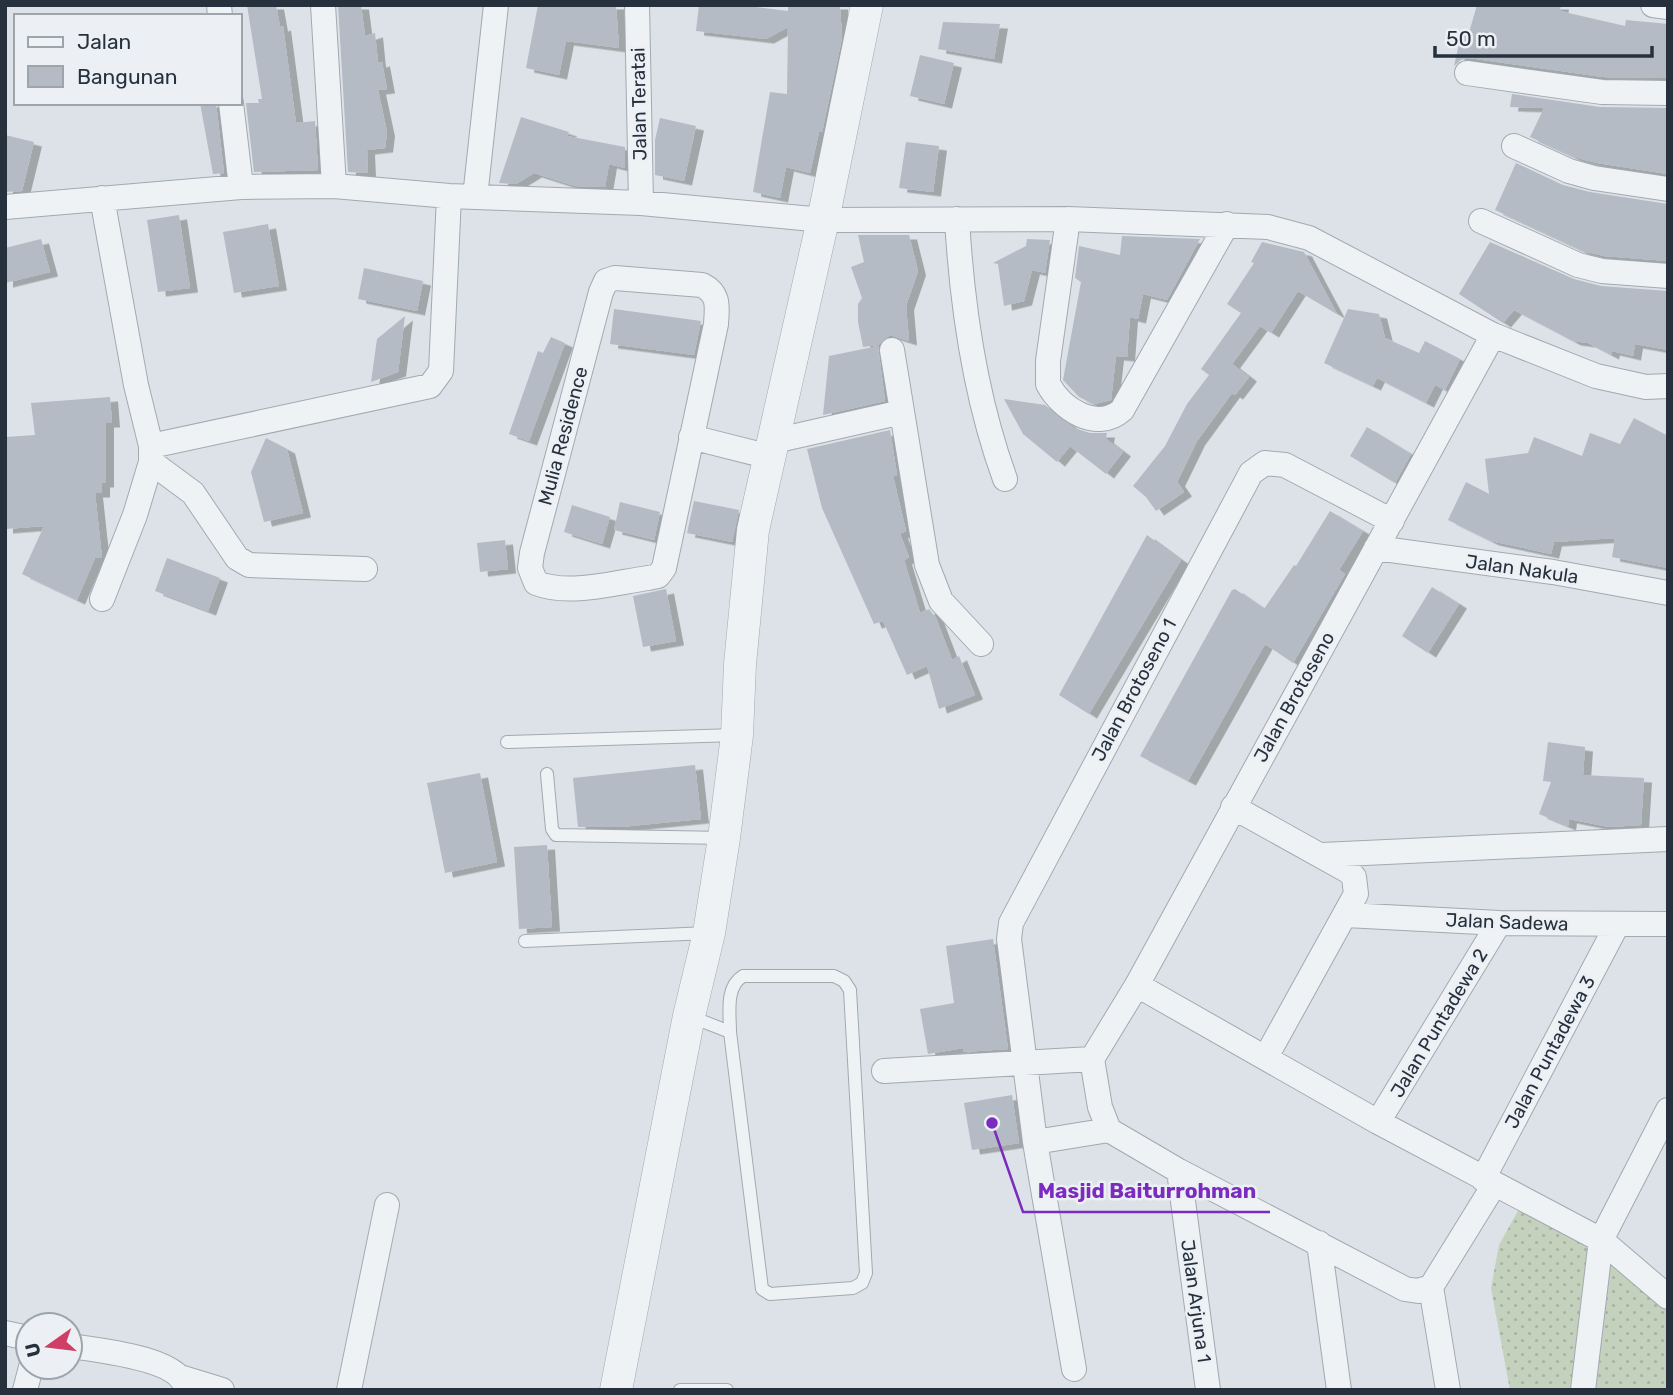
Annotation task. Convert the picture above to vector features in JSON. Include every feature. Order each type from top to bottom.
[{"type":"street","points":[[323,5],[334,186]]},
{"type":"street","points":[[475,197],[496,5]]},
{"type":"street","name":"Jalan Teratai","points":[[637,5],[641,203]]},
{"type":"street","points":[[616,1390],[689,1016],[709,933],[737,735],[740,664],[753,530],[823,220],[867,5]]},
{"type":"street","points":[[1653,5],[1668,7]]},
{"type":"street","points":[[1467,73],[1602,92],[1668,93]]},
{"type":"street","points":[[231,105],[241,187]]},
{"type":"street","points":[[1514,146],[1569,171],[1594,178],[1668,189]]},
{"type":"street","points":[[5,207],[241,187],[334,186],[449,196],[641,203],[823,220],[1068,219],[1268,227],[1309,238],[1493,335],[1596,376],[1646,387],[1668,386]]},
{"type":"street","points":[[151,454],[430,386],[441,371],[449,196]]},
{"type":"street","points":[[102,198],[151,454],[124,549],[102,599]]},
{"type":"street","points":[[957,219],[966,314],[990,438],[1005,479]]},
{"type":"street","points":[[1068,219],[1048,361],[1048,384],[1069,408],[1088,419],[1097,420],[1116,416],[1122,410],[1227,225]]},
{"type":"street","points":[[1481,221],[1578,265],[1602,271],[1668,276]]},
{"type":"street","name":"Mulia Residence","points":[[626,278],[702,285],[712,290],[717,299],[716,324],[691,437],[664,568],[658,576],[572,588],[546,587],[536,583],[530,568],[532,553],[606,281],[626,278]]},
{"type":"street","name":"Jalan Brotoseno","points":[[1092,1059],[1137,985],[1493,335]]},
{"type":"street","points":[[892,349],[927,565],[941,601],[981,644]]},
{"type":"street","points":[[691,437],[772,449],[902,412]]},
{"type":"street","points":[[151,454],[193,493],[237,558],[248,565],[365,569]]},
{"type":"street","name":"Jalan Brotoseno 1","points":[[1074,1369],[1035,1142],[1009,939],[1012,922],[1251,473],[1265,463],[1285,465],[1392,521]]},
{"type":"street","name":"Jalan Nakula","points":[[1376,548],[1553,572],[1668,593]]},
{"type":"street","points":[[1233,807],[1322,855],[1354,877],[1356,894],[1346,915],[1266,1056]]},
{"type":"street","points":[[1322,855],[1668,839]]},
{"type":"street","name":"Jalan Sadewa","points":[[1346,915],[1499,923],[1668,924]]},
{"type":"street","name":"Jalan Puntadewa 2","points":[[1378,1122],[1499,923]]},
{"type":"street","name":"Jalan Puntadewa 3","points":[[1432,1287],[1489,1182],[1617,925]]},
{"type":"street","points":[[1137,985],[1378,1122],[1601,1240],[1668,1297]]},
{"type":"street","points":[[884,1071],[1092,1059],[1098,1097],[1109,1130]]},
{"type":"street","points":[[1583,1390],[1601,1240],[1668,1110]]},
{"type":"street","points":[[1035,1142],[1109,1130],[1179,1171],[1319,1243],[1391,1284],[1418,1291],[1432,1287],[1448,1390]]},
{"type":"street","name":"Jalan Arjuna 1","points":[[1179,1171],[1208,1390]]},
{"type":"street","points":[[349,1390],[387,1205]]},
{"type":"street","points":[[1319,1243],[1339,1390]]},
{"type":"street","points":[[84,1348],[131,1356],[175,1371],[185,1384],[222,1390]]},
{"type":"lane","points":[[507,742],[737,735]]},
{"type":"lane","points":[[547,774],[552,829],[556,835],[724,838]]},
{"type":"lane","points":[[525,942],[709,933]]},
{"type":"lane","points":[[743,976],[834,976],[844,981],[850,990],[866,1273],[862,1283],[853,1287],[770,1294],[762,1289],[730,1032],[731,988],[734,981],[743,976]]},
{"type":"lane","points":[[689,1016],[730,1032]]},
{"type":"lane","points":[[680,1390],[727,1390]]},
{"type":"green space","points":[[1519,1209],[1597,1254],[1668,1309],[1668,1390],[1510,1390],[1491,1288],[1499,1245]]},
{"type":"building","points":[[247,5],[276,5],[280,27],[283,26],[296,123],[315,121],[318,170],[254,172],[246,103],[259,103],[258,99],[262,99]]},
{"type":"building","points":[[338,5],[361,5],[365,36],[375,33],[378,63],[382,62],[387,89],[378,90],[387,132],[385,148],[367,150],[368,173],[348,172]]},
{"type":"building","points":[[538,5],[616,5],[619,48],[566,41],[559,75],[526,68]]},
{"type":"building","points":[[699,5],[738,5],[788,11],[788,5],[840,5],[842,38],[822,132],[819,132],[810,173],[786,167],[780,198],[753,192],[770,92],[787,94],[788,27],[766,39],[696,31]]},
{"type":"building","points":[[1477,5],[1561,5],[1560,11],[1625,26],[1626,20],[1668,24],[1668,78],[1603,77],[1469,58],[1454,66],[1461,35],[1468,36]]},
{"type":"building","points":[[943,22],[1000,24],[994,59],[938,49]]},
{"type":"building","points":[[920,55],[954,63],[944,104],[910,96]]},
{"type":"building","points":[[1512,94],[1600,107],[1668,108],[1668,174],[1574,157],[1530,137],[1544,108],[1510,107]]},
{"type":"building","points":[[200,105],[216,105],[224,173],[213,174]]},
{"type":"building","points":[[521,117],[569,132],[567,136],[625,147],[625,168],[609,164],[605,187],[575,186],[534,173],[516,184],[499,183]]},
{"type":"building","points":[[660,118],[696,126],[684,181],[655,175],[655,140]]},
{"type":"building","points":[[5,135],[34,142],[22,191],[5,192]]},
{"type":"building","points":[[906,142],[939,146],[933,192],[899,188]]},
{"type":"building","points":[[1516,163],[1563,185],[1668,204],[1668,261],[1604,256],[1583,251],[1495,210]]},
{"type":"building","points":[[179,215],[190,288],[158,292],[147,220]]},
{"type":"building","points":[[268,224],[279,286],[234,293],[223,232]]},
{"type":"building","points":[[858,235],[909,235],[918,271],[906,306],[909,341],[890,335],[878,345],[863,347],[858,322],[858,304],[862,298],[851,267],[864,262]]},
{"type":"building","points":[[1122,236],[1200,239],[1167,300],[1143,294],[1138,319],[1130,317],[1127,357],[1116,356],[1111,400],[1094,404],[1079,397],[1063,380],[1081,282],[1075,278],[1079,246],[1120,255]]},
{"type":"building","points":[[41,239],[50,272],[5,283],[5,248]]},
{"type":"building","points":[[1027,239],[1050,240],[1045,273],[1032,270],[1024,301],[1004,306],[998,264],[993,263],[1026,246]]},
{"type":"building","points":[[1262,242],[1304,252],[1337,314],[1298,291],[1271,333],[1260,326],[1232,364],[1249,377],[1235,395],[1232,393],[1197,441],[1177,482],[1184,492],[1156,511],[1146,497],[1133,486],[1165,446],[1187,404],[1209,375],[1201,369],[1241,313],[1227,304],[1254,263],[1251,262]]},
{"type":"building","points":[[1490,242],[1574,279],[1601,286],[1668,291],[1668,350],[1635,344],[1633,356],[1612,351],[1611,355],[1588,343],[1573,341],[1514,310],[1503,323],[1459,294]]},
{"type":"building","points":[[364,268],[423,281],[417,311],[358,299]]},
{"type":"building","points":[[614,309],[701,321],[694,355],[610,344]]},
{"type":"building","points":[[1348,309],[1379,314],[1385,338],[1419,353],[1425,341],[1460,359],[1445,390],[1435,385],[1426,403],[1377,378],[1373,386],[1324,363]]},
{"type":"building","points":[[405,316],[398,372],[371,382],[377,339]]},
{"type":"building","points":[[551,337],[565,343],[529,441],[509,434],[538,351],[543,353]]},
{"type":"building","points":[[878,346],[885,401],[823,415],[829,356]]},
{"type":"building","points":[[110,397],[112,423],[106,423],[106,483],[102,483],[102,493],[95,493],[102,558],[95,558],[77,600],[22,574],[44,526],[5,529],[5,437],[35,435],[31,403]]},
{"type":"building","points":[[1004,399],[1045,405],[1074,428],[1090,433],[1107,433],[1106,439],[1123,452],[1106,474],[1070,446],[1057,462],[1023,434]]},
{"type":"building","points":[[1634,418],[1668,436],[1668,568],[1612,557],[1615,538],[1554,542],[1551,554],[1491,541],[1448,520],[1466,482],[1489,494],[1485,459],[1528,453],[1534,437],[1582,456],[1590,433],[1620,444]]},
{"type":"building","points":[[1367,427],[1411,454],[1395,483],[1350,456]]},
{"type":"building","points":[[890,430],[897,475],[893,476],[906,531],[900,534],[909,557],[904,560],[920,613],[929,609],[936,618],[952,660],[959,656],[975,695],[939,709],[927,666],[907,675],[883,621],[874,624],[822,508],[807,449]]},
{"type":"building","points":[[266,438],[287,449],[303,513],[264,522],[251,472]]},
{"type":"building","points":[[694,501],[739,510],[732,542],[687,533]]},
{"type":"building","points":[[620,502],[660,512],[654,540],[614,530]]},
{"type":"building","points":[[572,505],[610,517],[602,544],[564,532]]},
{"type":"building","points":[[1330,511],[1363,531],[1339,570],[1345,574],[1293,663],[1265,644],[1188,781],[1140,756],[1232,590],[1235,589],[1264,609],[1294,565],[1296,566]]},
{"type":"building","points":[[1147,535],[1181,560],[1089,714],[1059,695]]},
{"type":"building","points":[[505,540],[508,569],[480,572],[477,543]]},
{"type":"building","points":[[167,558],[220,578],[208,611],[155,591]]},
{"type":"building","points":[[1432,587],[1459,604],[1428,653],[1402,636]]},
{"type":"building","points":[[666,589],[676,641],[643,647],[633,596]]},
{"type":"building","points":[[1548,742],[1585,747],[1583,775],[1644,778],[1641,825],[1609,827],[1569,819],[1568,826],[1539,814],[1551,782],[1543,781]]},
{"type":"building","points":[[695,765],[701,819],[620,827],[578,827],[573,778]]},
{"type":"building","points":[[480,773],[497,862],[445,873],[427,783]]},
{"type":"building","points":[[547,845],[552,927],[519,929],[514,847]]},
{"type":"building","points":[[993,939],[1008,1049],[963,1052],[963,1048],[928,1054],[920,1009],[954,1003],[946,946]]},
{"type":"building","points":[[1012,1095],[1019,1143],[972,1150],[964,1103]]},
{"type":"place","name":"Masjid Baiturrohman","points":[[992,1123]]}]
